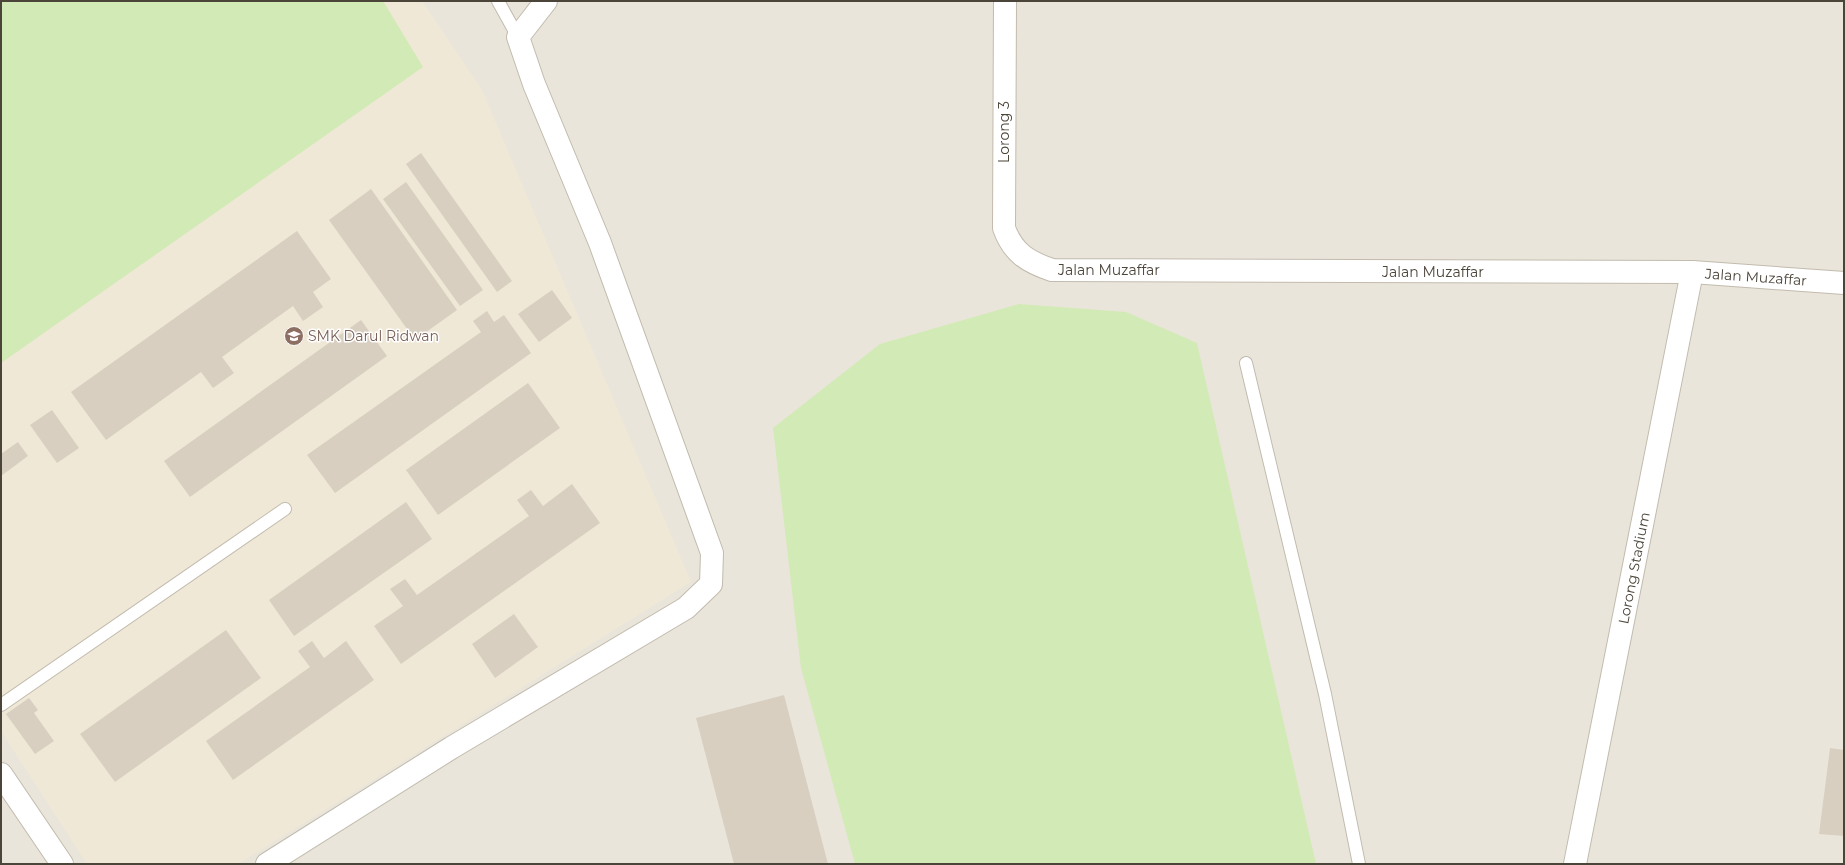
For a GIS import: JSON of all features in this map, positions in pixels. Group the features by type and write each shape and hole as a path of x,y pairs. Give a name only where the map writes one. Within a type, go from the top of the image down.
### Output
{"street":[{"path":"267,864 451,748 686,608 711,584 712,553 600,243 534,84 518,37 546,1"},
{"name":"Lorong 3","path":"1005,1 1004,228 1009,241 1024,257"},
{"name":"Jalan Muzaffar","path":"1024,257 1037,265 1052,270 1692,272 1844,283"},
{"name":"Lorong Stadium","path":"1575,864 1692,272"},
{"path":"1,774 62,864"}],"lane":[{"path":"498,1 518,37"},
{"path":"1246,363 1325,694 1359,864"},
{"path":"1,705 285,509"}],"shaded area":[{"path":"1,1 1844,1 1844,864 1,864"},
{"name":"SMK Darul Ridwan","path":"1,1 422,1 482,90 691,582 238,864 87,864 1,731"}],"green space":[{"path":"1,1 383,1 423,67 1,363"},
{"path":"1019,304 1126,312 1197,343 1316,864 855,864 801,668 773,428 880,344"}],"building":[{"path":"421,153 512,281 497,292 406,164"},
{"path":"406,182 483,290 460,306 383,199"},
{"path":"371,189 457,310 415,340 329,220"},
{"path":"297,231 331,279 313,292 323,307 303,321 293,306 222,357 234,373 213,388 201,372 106,440 71,392"},
{"path":"552,290 572,318 539,342 518,314"},
{"path":"487,311 494,322 504,315 531,353 335,493 307,455 481,332 473,321"},
{"path":"361,320 387,356 190,497 164,461"},
{"path":"528,383 560,428 438,515 406,470"},
{"path":"52,410 79,448 57,463 30,425"},
{"path":"18,442 28,456 1,476 1,454"},
{"path":"572,484 600,523 401,664 374,626 403,606 390,589 405,579 417,595 529,516 517,500 531,490 543,506"},
{"path":"406,502 432,539 294,636 269,600"},
{"path":"514,614 538,647 495,678 472,644"},
{"path":"226,630 261,678 115,782 80,734"},
{"path":"312,641 324,658 346,641 374,680 233,780 206,741 310,667 298,651"},
{"path":"784,695 828,864 734,864 696,718"},
{"path":"29,698 38,710 34,713 54,741 35,754 6,714"},
{"path":"1830,748 1844,750 1844,836 1819,834"}],"place":[{"name":"SMK Darul Ridwan","path":"294,336"}]}
